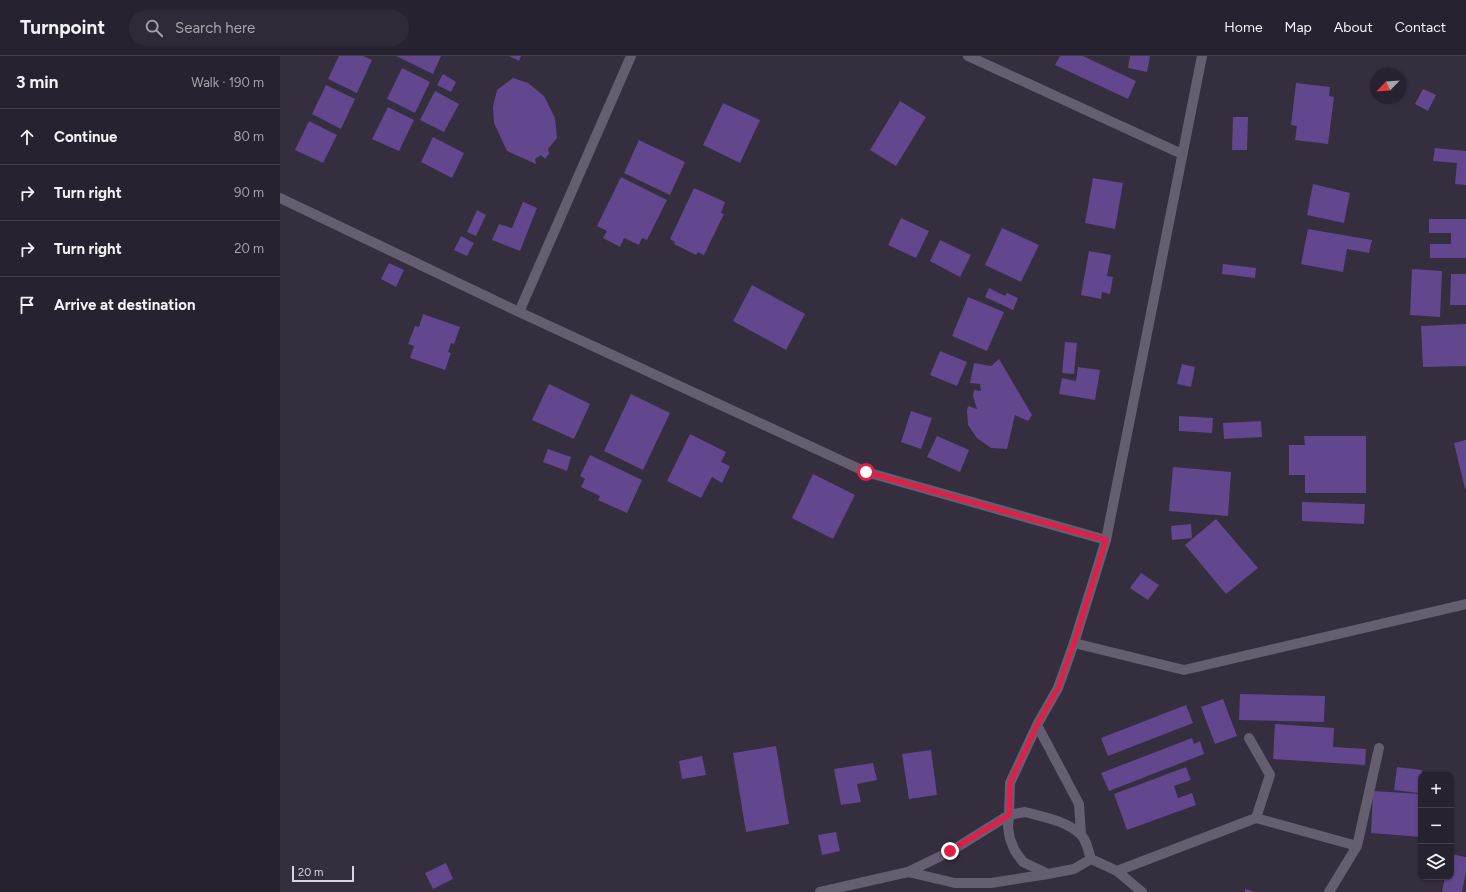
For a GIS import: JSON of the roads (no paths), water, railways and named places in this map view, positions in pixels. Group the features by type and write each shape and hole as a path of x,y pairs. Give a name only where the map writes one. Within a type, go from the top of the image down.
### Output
{"street":[{"path":"519,312 631,56"},
{"path":"968,56 1182,154"},
{"path":"1048,874 1023,862 1015,851 1010,839 1008,827 1010,783 1037,725 1058,688 1074,643 1106,540 1202,56"},
{"path":"280,198 519,312 866,472 1106,540"},
{"path":"1074,643 1184,670 1466,604"},
{"path":"1037,725 1079,804 1081,834 1086,843 1091,859 1117,871 1142,892"},
{"path":"1249,738 1270,775 1256,818"},
{"path":"1330,892 1357,846 1379,748"},
{"path":"820,892 908,872 950,851 1009,815 1026,812 1058,822 1081,834"},
{"path":"1117,871 1256,818 1357,846"},
{"path":"908,872 955,883 991,884 1074,869 1091,859"}]}
